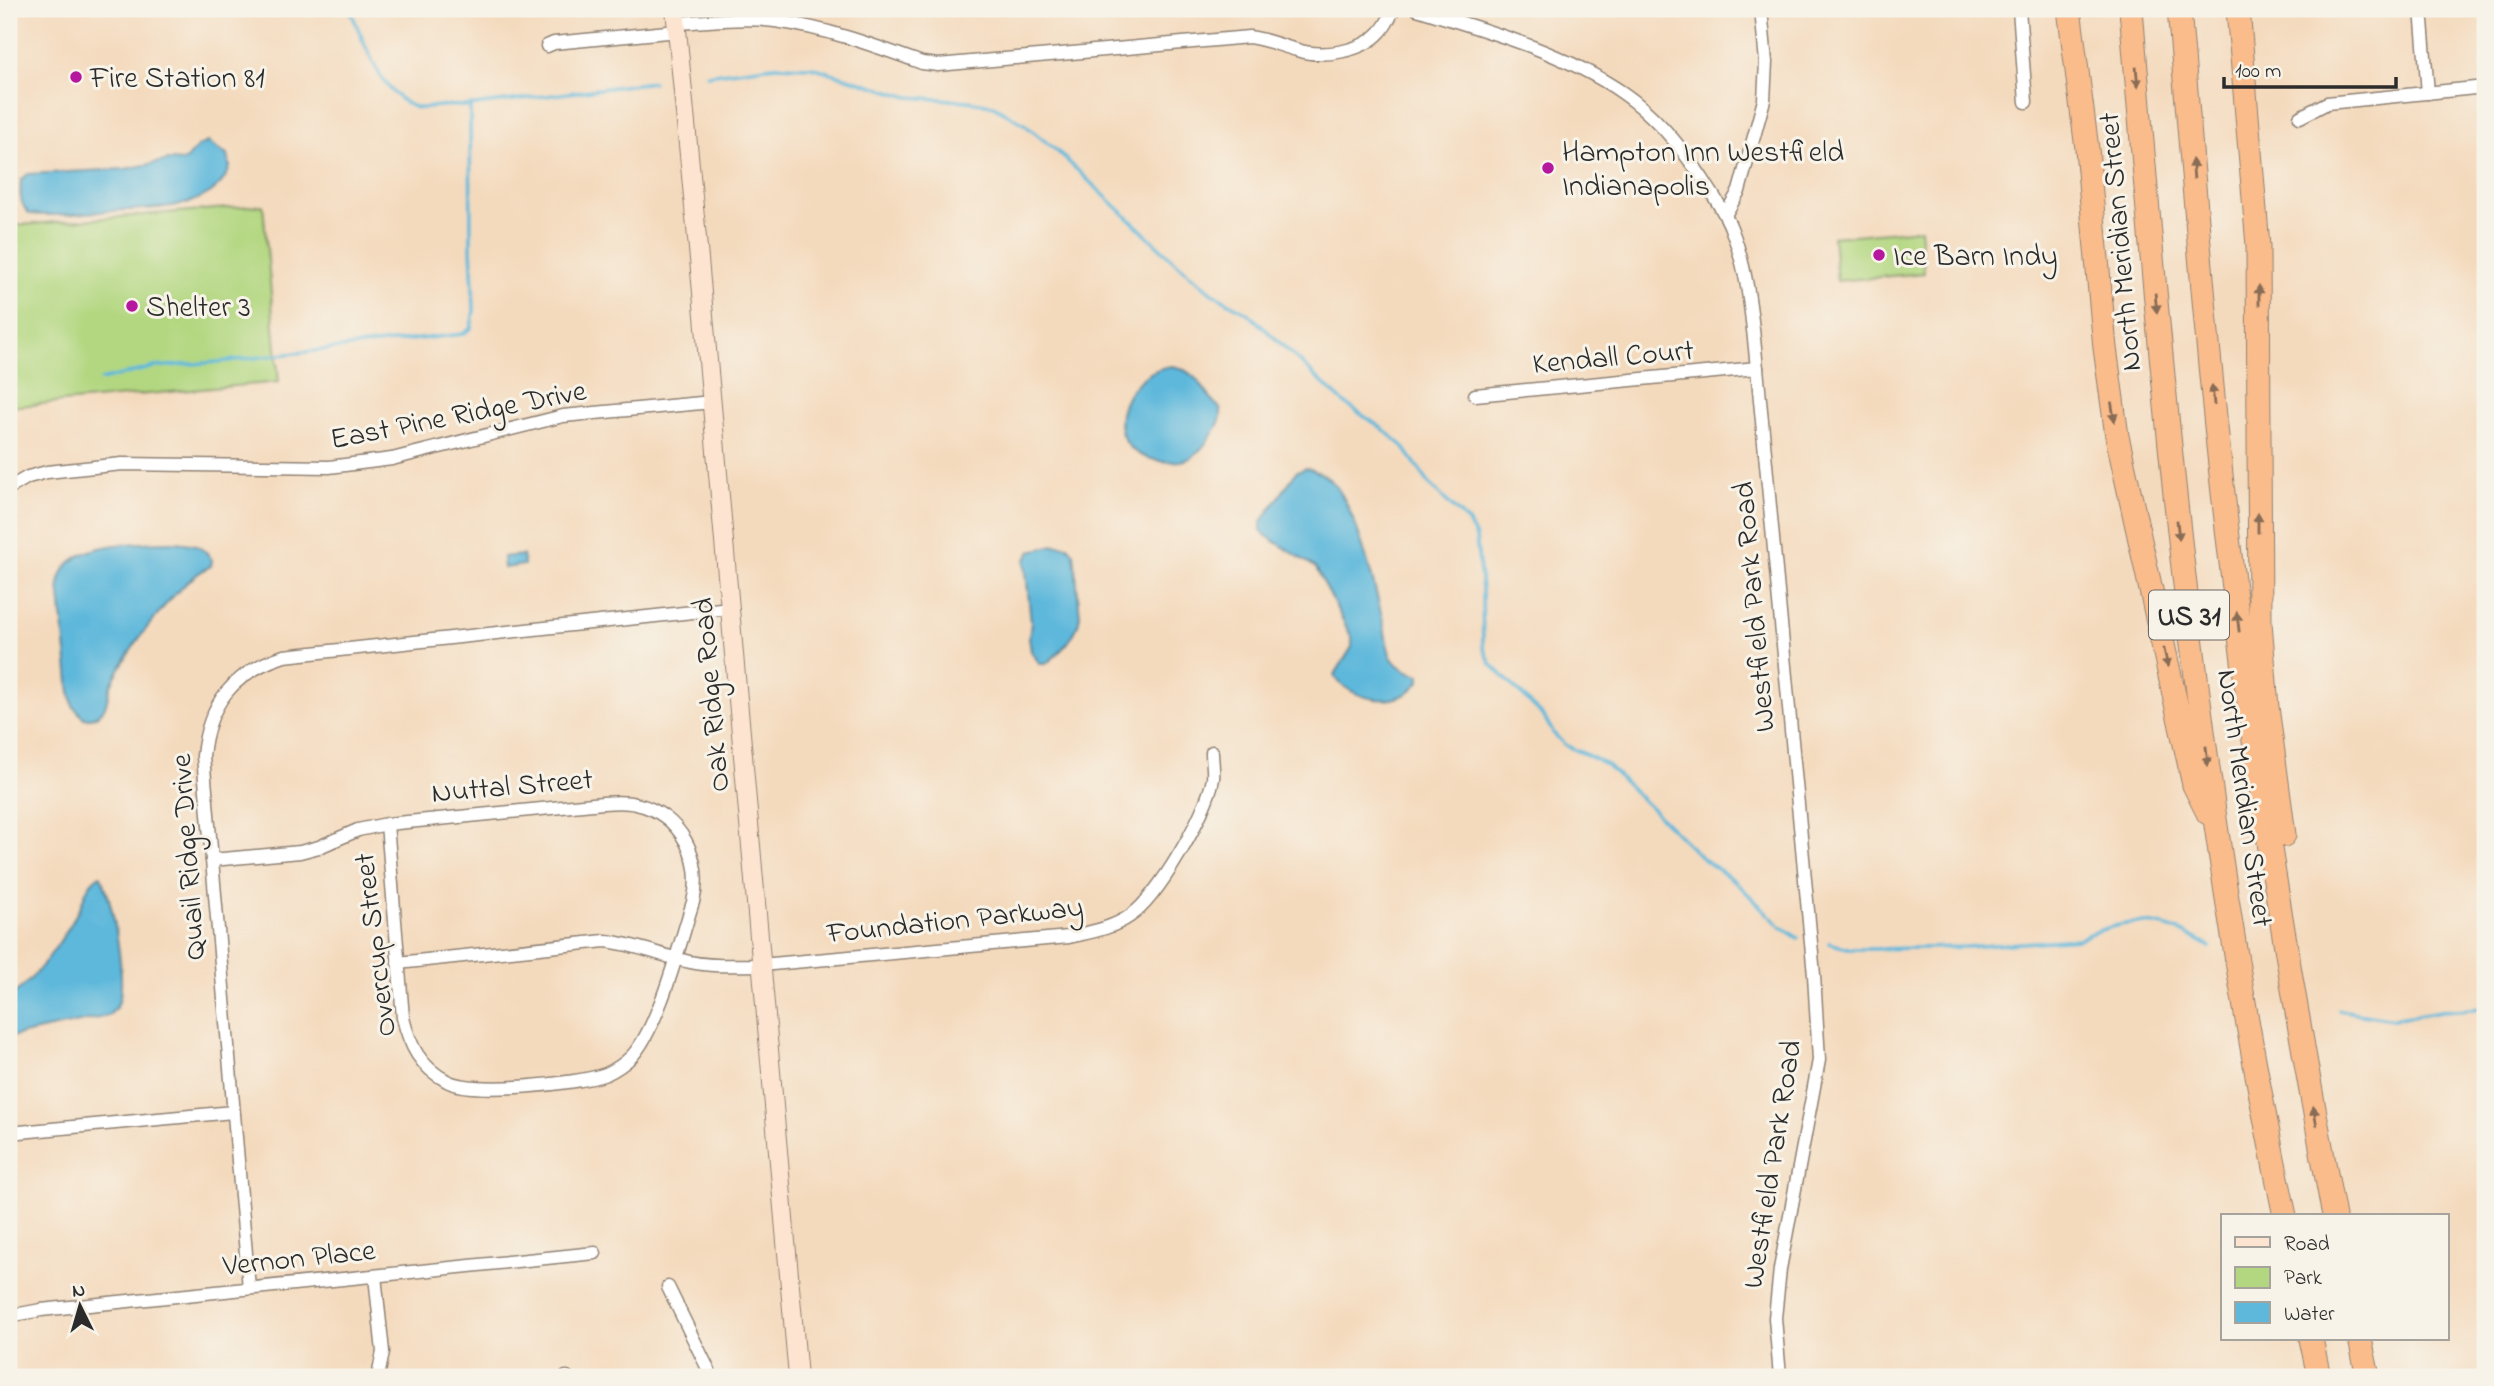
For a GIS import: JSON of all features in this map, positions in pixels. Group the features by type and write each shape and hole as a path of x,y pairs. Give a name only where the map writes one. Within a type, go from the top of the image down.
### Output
{"highway":[{"path":"2069,9 2087,149 2104,335 2117,436 2194,785 2215,829"},
{"name":"North Meridian Street","path":"2131,9 2168,433 2215,829 2285,1214"},
{"name":"North Meridian Street","path":"2179,9 2209,358 2231,562 2276,883 2334,1214"},
{"path":"2238,9 2258,246 2259,603 2263,668 2284,837 2276,883"},
{"path":"2311,1340 2319,1377"},
{"path":"2360,1340 2368,1377"}],"street":[{"path":"547,46 677,21 732,19 773,20 830,31 922,63 938,65 1249,37 1300,51 1336,52 1370,40 1380,32 1394,9"},
{"name":"Westfield Park Road","path":"1417,9 1472,26 1575,65 1623,93 1658,122 1689,159 1725,215 1738,250 1745,278 1757,368 1812,956 1819,1060 1780,1269 1775,1318 1780,1377"},
{"path":"1725,215 1740,191 1764,100 1766,62 1761,9"},
{"path":"2019,9 2026,102"},
{"path":"2421,9 2428,93"},
{"name":"Oak Ridge Road","path":"677,21 798,1377"},
{"path":"2300,117 2327,103 2485,87"},
{"name":"Kendall Court","path":"1475,396 1757,368"},
{"name":"East Pine Ridge Drive","path":"9,488 27,477 47,472 122,464 328,467 392,459 563,416 712,402"},
{"name":"Quail Ridge Drive","path":"249,1288 204,756 208,726 229,689 241,677 284,656 730,608"},
{"name":"Foundation Parkway","path":"398,963 595,941 622,944 705,965 761,965 1069,937 1105,929 1142,907 1163,878 1202,812 1213,778 1212,752"},
{"name":"Nuttal Street","path":"212,860 309,850 358,830 387,824 603,803 633,803 653,810 676,828 694,859 694,897 675,959"},
{"name":"Overcup Street","path":"387,824 403,1018 416,1055 434,1074 448,1082 474,1089 586,1079 604,1074 623,1064 648,1034 675,959"},
{"path":"9,1133 233,1112"},
{"name":"Vernon Place","path":"9,1316 41,1310 595,1253"},
{"path":"375,1276 383,1342 379,1377"},
{"path":"668,1287 712,1377"}],"green space":[{"path":"263,205 279,382 9,407 9,226"},
{"name":"Ice Barn Indy","path":"1920,229 1924,273 1837,281 1833,237"}],"water":[{"path":"208,142 227,155 230,167 222,182 196,200 161,208 50,215 30,214 22,203 21,180 28,174 125,169 170,160 182,161 198,146"},
{"path":"1172,366 1185,370 1195,379 1220,408 1221,417 1209,438 1193,456 1178,461 1161,461 1140,454 1126,443 1121,428 1121,412 1128,396 1139,382 1154,371"},
{"path":"1306,468 1328,478 1342,495 1363,547 1390,654 1402,668 1420,675 1420,681 1402,696 1393,699 1365,697 1348,689 1334,676 1352,647 1352,638 1316,568 1261,531 1261,523 1297,471"},
{"path":"170,542 199,547 212,560 211,566 183,586 154,618 118,671 103,710 94,717 84,718 73,706 70,692 59,585 64,570 74,559 104,547"},
{"path":"1054,545 1068,546 1074,553 1080,616 1076,631 1068,643 1046,664 1040,664 1031,651 1029,638 1031,623 1025,561 1031,551"},
{"path":"523,555 524,565 504,568 503,557"},
{"path":"100,875 110,901 120,959 121,978 117,1006 107,1016 9,1037 9,996 29,981 49,957 74,918 90,885"}],"waterway":[{"path":"350,9 382,78 402,100 418,108 467,106 653,82"},
{"path":"707,75 774,66 812,67 909,97 992,105 1024,124 1057,151 1173,260 1212,293 1249,314 1343,402 1402,445 1431,486 1468,522 1476,537 1482,589 1483,646 1491,664 1544,717 1554,734 1565,745 1606,764 1702,858 1736,882 1780,926 1798,938"},
{"path":"101,380 154,367 463,334 471,328 474,310 470,105"},
{"path":"1829,943 1851,949 1966,947 2079,939 2114,926 2146,923 2177,930 2210,947"},
{"path":"2339,1010 2393,1019 2441,1011 2485,1008"}],"place":[{"name":"Fire Station 81","path":"76,77"},
{"name":"Hampton Inn Westfield Indianapolis","path":"1548,168"},
{"name":"Ice Barn Indy","path":"1879,255"},
{"name":"Shelter 3","path":"132,306"}]}
